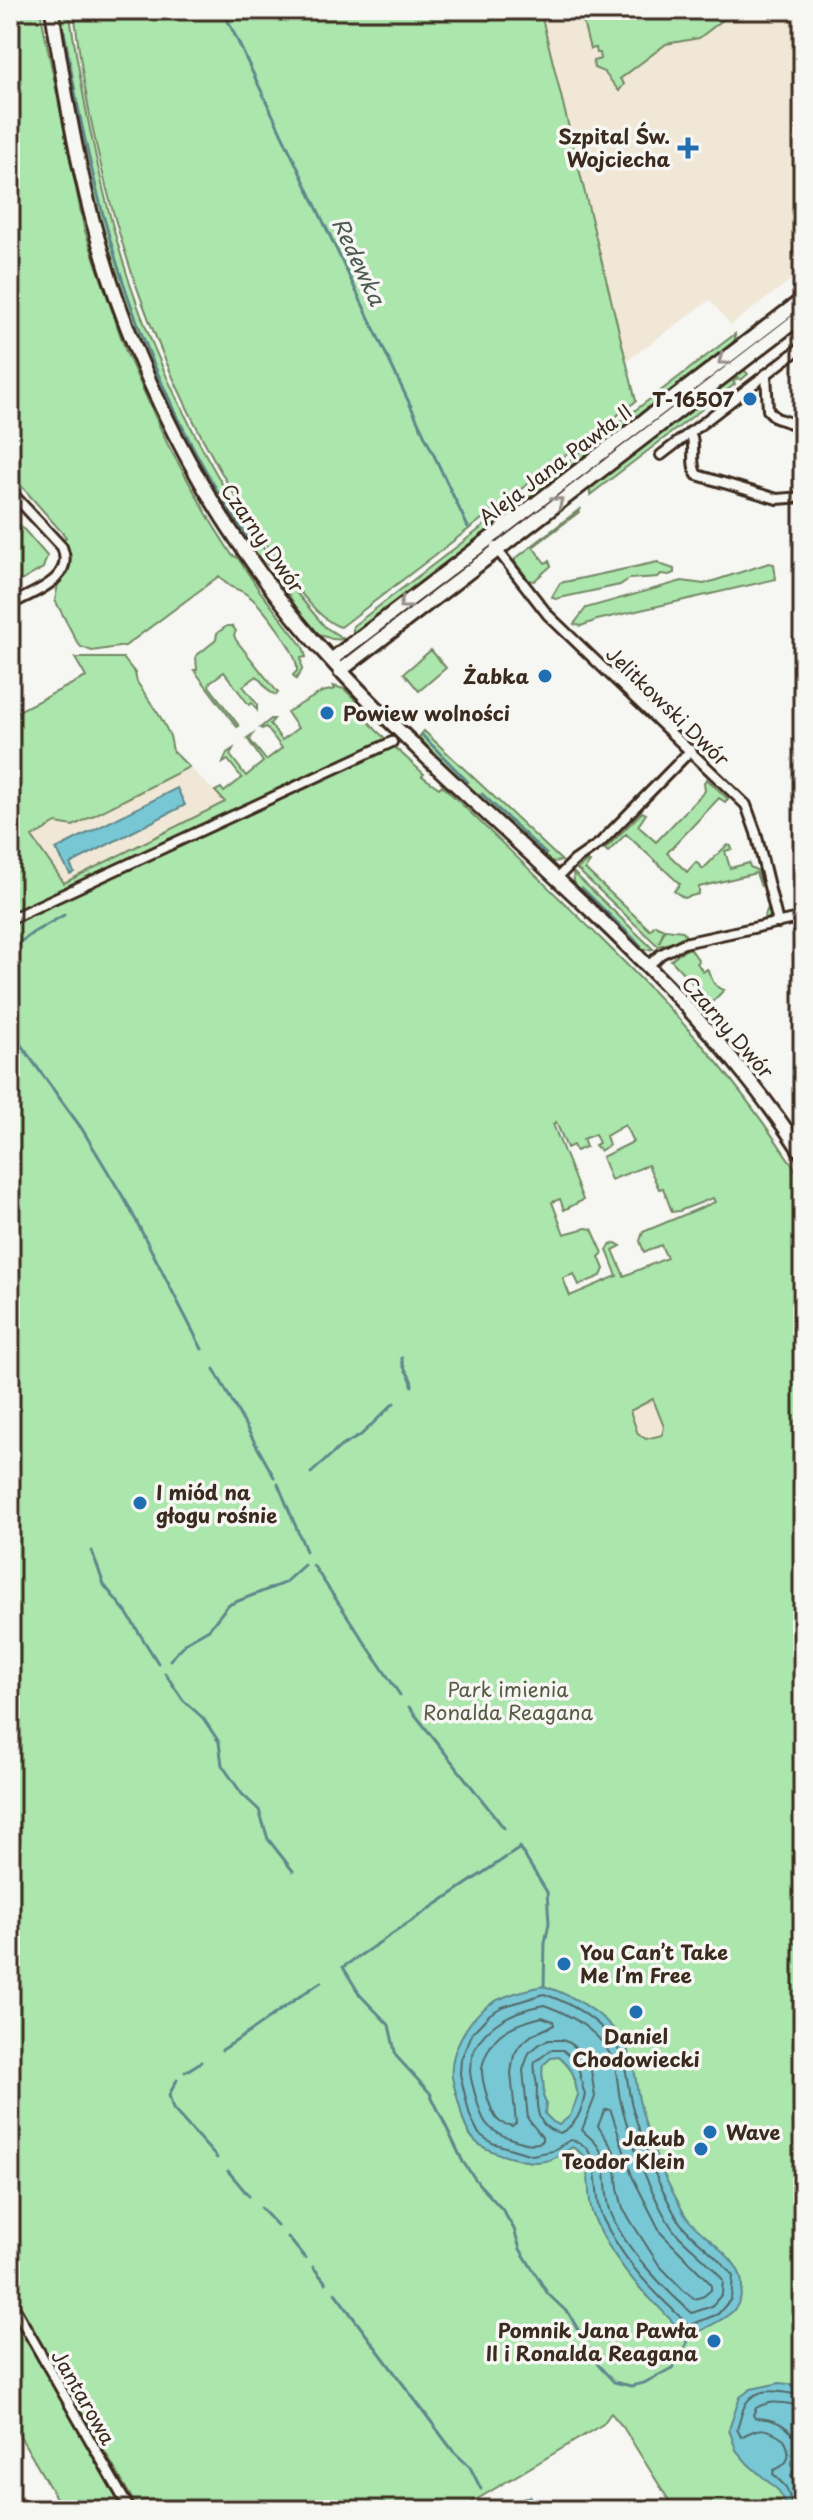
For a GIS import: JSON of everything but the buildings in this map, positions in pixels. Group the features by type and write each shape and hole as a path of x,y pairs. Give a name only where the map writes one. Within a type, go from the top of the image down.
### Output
{"main road":[{"name":"Czarny Dwór","path":"52,10 75,148 111,282 135,348 178,442 212,502 262,576 340,671 647,967 733,1059 803,1155"},
{"name":"Aleja Jana Pawła II","path":"331,660 494,543 750,347 803,299"},
{"name":"Aleja Jana Pawła II","path":"750,347 803,315"},
{"name":"Aleja Jana Pawła II","path":"340,671 494,543"},
{"path":"314,640 328,645 355,642"}],"street":[{"path":"661,455 803,346"},
{"path":"766,374 768,410 776,418 797,425 803,461"},
{"path":"690,432 697,475 777,499 803,497"},
{"path":"10,491 62,547 65,559 59,576 10,605"},
{"name":"Jelitkowski Dwór","path":"494,543 548,615 738,795 751,813 778,923"},
{"path":"10,919 392,742"},
{"path":"557,878 574,861 600,843 691,750"},
{"name":"Czarny Dwór","path":"647,967 661,954 684,943 803,917"},
{"name":"Jantarowa","path":"10,2300 130,2510"}],"shaded area":[{"name":"Szpital Św. Wojciecha","path":"540,10 803,10 803,271 731,325 710,300 625,362"},
{"path":"189,767 226,802 64,883 31,837 56,823 73,826"},
{"path":"653,1399 664,1427 662,1435 646,1439 638,1434 630,1411"}],"green space":[{"path":"10,10 40,10 84,228 126,352 168,445 213,525 232,555 238,558 303,647 306,657 301,658 302,670 296,679 293,675 297,671 296,663 292,653 271,620 249,596 219,576 125,646 92,651 77,642 55,600 58,584 67,575 70,565 69,554 62,542 66,537 10,473"},
{"path":"58,10 69,10 97,164 131,286 166,375 225,489 218,495 203,476 159,388 119,283 89,175"},
{"path":"74,10 540,10 636,401 341,627 331,623 294,584 232,492 166,362 139,294 98,154"},
{"path":"580,10 736,10 699,38 666,44 620,79 624,84 619,91 604,72 594,68 593,61 601,59 600,53 596,48 590,49"},
{"path":"735,334 730,347 353,634 353,626"},
{"path":"739,371 748,374 741,380 738,378 733,382 735,384 590,495 590,485"},
{"path":"228,495 268,555 267,564 250,547 220,502"},
{"path":"581,508 533,547 551,566 534,581 529,580 515,559"},
{"path":"10,521 21,526 47,556 43,568 21,581 10,577"},
{"path":"658,562 674,569 674,573 629,579 620,585 555,599 552,597 560,583"},
{"path":"774,564 776,579 581,626 574,624 586,608 682,581 704,584"},
{"path":"289,584 325,627 344,639 323,636 314,630 300,614 283,585"},
{"path":"232,626 236,631 236,640 278,693 270,692 257,676 243,686 257,704 257,710 252,703 249,705 224,672 210,682 209,686 237,727 194,670 197,670 196,656 216,640 217,633"},
{"path":"431,650 446,668 419,691 404,673"},
{"name":"Park imienia Ronalda Reagana","path":"75,658 123,658 161,718 173,751 189,767 73,826 56,823 32,837 64,883 225,802 215,791 221,788 224,792 242,778 228,760 223,763 227,753 233,749 230,755 246,776 263,762 247,738 253,734 250,740 266,760 282,748 266,727 260,728 274,719 270,724 282,740 298,728 287,712 322,692 335,689 333,686 344,689 359,703 356,707 376,730 424,774 422,776 439,788 442,785 667,1006 739,1090 803,1181 803,2510 675,2510 611,2413 603,2424 459,2510 161,2510 155,2499 134,2502 10,2290 10,715 86,677","holes":["556,1122 567,1148 573,1145 576,1151 586,1147 583,1139 595,1134 599,1143 595,1145 600,1151 609,1145 606,1136 625,1125 633,1142 602,1157 611,1180 648,1165 659,1189 663,1188 672,1212 713,1198 715,1202 643,1232 640,1241 644,1252 661,1245 667,1258 624,1276 613,1250 621,1246 616,1243 610,1245 607,1250 617,1276 570,1296 563,1278 574,1274 579,1285 601,1276 604,1269 599,1257 603,1253 592,1229 564,1234 552,1202 560,1199 564,1210 583,1200 553,1124","653,1399 664,1427 662,1435 646,1439 638,1434 630,1411"]},
{"path":"424,731 562,861 553,862 542,857 438,759 419,737"},
{"path":"707,779 728,799 725,802 719,798 667,853 687,872 696,862 703,869 727,845 731,846 732,849 725,851 730,868 749,863 758,871 761,887 756,873 699,887 699,894 684,898 674,891 680,884 626,834 608,852 605,849 642,812 646,814 638,826 656,842 705,791 704,782"},
{"path":"588,861 585,869 650,930 655,925 664,929 659,943 665,929 683,931 686,937 763,920 767,910 771,916 764,921 658,946 577,869"},
{"path":"573,872 653,949 636,947 582,894 574,882"},
{"path":"690,948 703,972 707,969 715,984 724,990 711,1003 671,960"},
{"path":"10,2309 123,2510 63,2510 10,2419"}],"water":[{"path":"177,788 185,805 70,864 74,872 70,874 56,849"},
{"path":"544,1986 584,2004 617,2032 631,2058 646,2125 670,2187 688,2219 728,2257 740,2275 741,2297 736,2307 687,2343 671,2320 627,2272 604,2238 592,2213 587,2166 581,2153 572,2147 546,2161 522,2160 481,2146 465,2125 452,2077 453,2058 461,2038 472,2020 492,2003","holes":["559,2057 573,2074 578,2095 570,2116 559,2125 545,2114 542,2069 551,2058"]},
{"path":"780,2383 796,2385 803,2390 803,2510 787,2510 779,2491 736,2450 729,2429 740,2397 751,2389"}],"waterway":[{"name":"Redewka","path":"223,10 468,527"},
{"path":"64,31 102,211 138,326 161,382 218,492"},
{"path":"223,501 247,536"},
{"path":"422,735 468,782"},
{"path":"482,794 546,854"},
{"path":"582,888 641,946"},
{"path":"10,950 64,915"},
{"path":"10,1030 82,1129 128,1205 202,1349"},
{"path":"402,1358 412,1386"},
{"path":"214,1369 274,1477"},
{"path":"311,1473 340,1447 361,1435 394,1403"},
{"path":"278,1484 306,1551"},
{"path":"92,1551 104,1585 126,1612 158,1663"},
{"path":"170,1660 188,1641 209,1629 228,1605 284,1583 304,1565"},
{"path":"313,1565 400,1695"},
{"path":"165,1673 183,1700 203,1718 219,1742 222,1765 242,1794 259,1810 268,1839 293,1871"},
{"path":"409,1707 504,1828"},
{"path":"519,1847 547,1892 549,1923 545,1943 544,1986"},
{"path":"520,1848 343,1967 360,1995 389,2025 396,2056 430,2093 463,2162 502,2209 514,2229 520,2249 548,2294 569,2314 599,2366 614,2382 631,2386 644,2383 672,2368 687,2343"},
{"path":"222,2050 321,1982"},
{"path":"185,2072 201,2062"},
{"path":"177,2080 169,2095 173,2109 217,2158"},
{"path":"228,2171 249,2196"},
{"path":"261,2208 277,2225"},
{"path":"288,2237 305,2258"},
{"path":"313,2267 326,2283"},
{"path":"335,2293 453,2451 470,2467 481,2489"},
{"path":"495,2510 530,2497"}],"place":[{"name":"Szpital Św. Wojciecha","path":"688,148"},
{"name":"T-16507","path":"750,399"},
{"name":"Żabka","path":"545,676"},
{"name":"Powiew wolności","path":"327,713"},
{"name":"I miód na głogu rośnie","path":"140,1503"},
{"name":"You Can’t Take Me I’m Free","path":"564,1964"},
{"name":"Daniel Chodowiecki","path":"636,2012"},
{"name":"Wave","path":"710,2132"},
{"name":"Jakub Teodor Klein","path":"701,2149"},
{"name":"Pomnik Jana Pawła II i Ronalda Reagana","path":"714,2341"}]}
